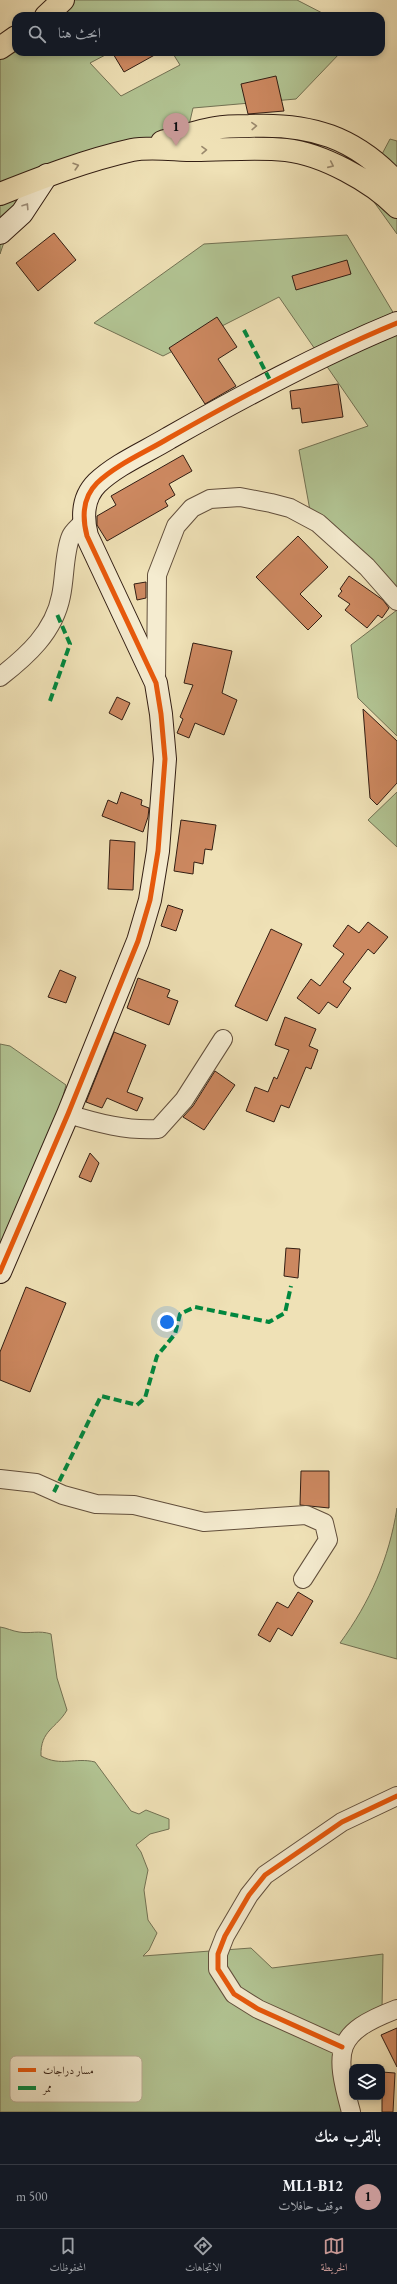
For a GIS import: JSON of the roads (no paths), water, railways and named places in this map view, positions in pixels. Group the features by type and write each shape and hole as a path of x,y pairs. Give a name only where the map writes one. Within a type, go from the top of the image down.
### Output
{"highway":[{"path":"50,12 63,0"},
{"path":"0,48 12,40"},
{"path":"0,194 47,175 133,149 215,128 280,126 322,132 345,141 367,154 383,167 397,183"},
{"path":"133,149 287,150 323,161 366,182 386,195 397,207"}],"street":[{"path":"0,233 22,213 47,175"},
{"path":"156,683 97,560 83,522 86,499 97,483 117,468 271,382 397,322"},
{"path":"0,1272 68,1114 138,941 150,900 160,836 165,759 162,714 156,683 157,575 176,526 192,508 210,499 240,497 290,508 318,523 367,567 397,601"},
{"path":"0,677 21,660 42,639 50,626 61,597 71,535 83,522"},
{"path":"68,1114 114,1126 143,1130 158,1129 184,1100 223,1039"},
{"path":"0,1479 36,1483 63,1495 96,1504 134,1505 204,1522 306,1515 324,1523 328,1540 303,1579"},
{"path":"342,2047 258,2009 234,1994 218,1969 218,1954 224,1936 249,1895 265,1875 342,1822 397,1796"},
{"path":"351,2112 344,2086 341,2064 342,2047 356,2028 376,2017 397,2009"}],"place":[{"name":"ML1-B12","path":"176,146"}]}
